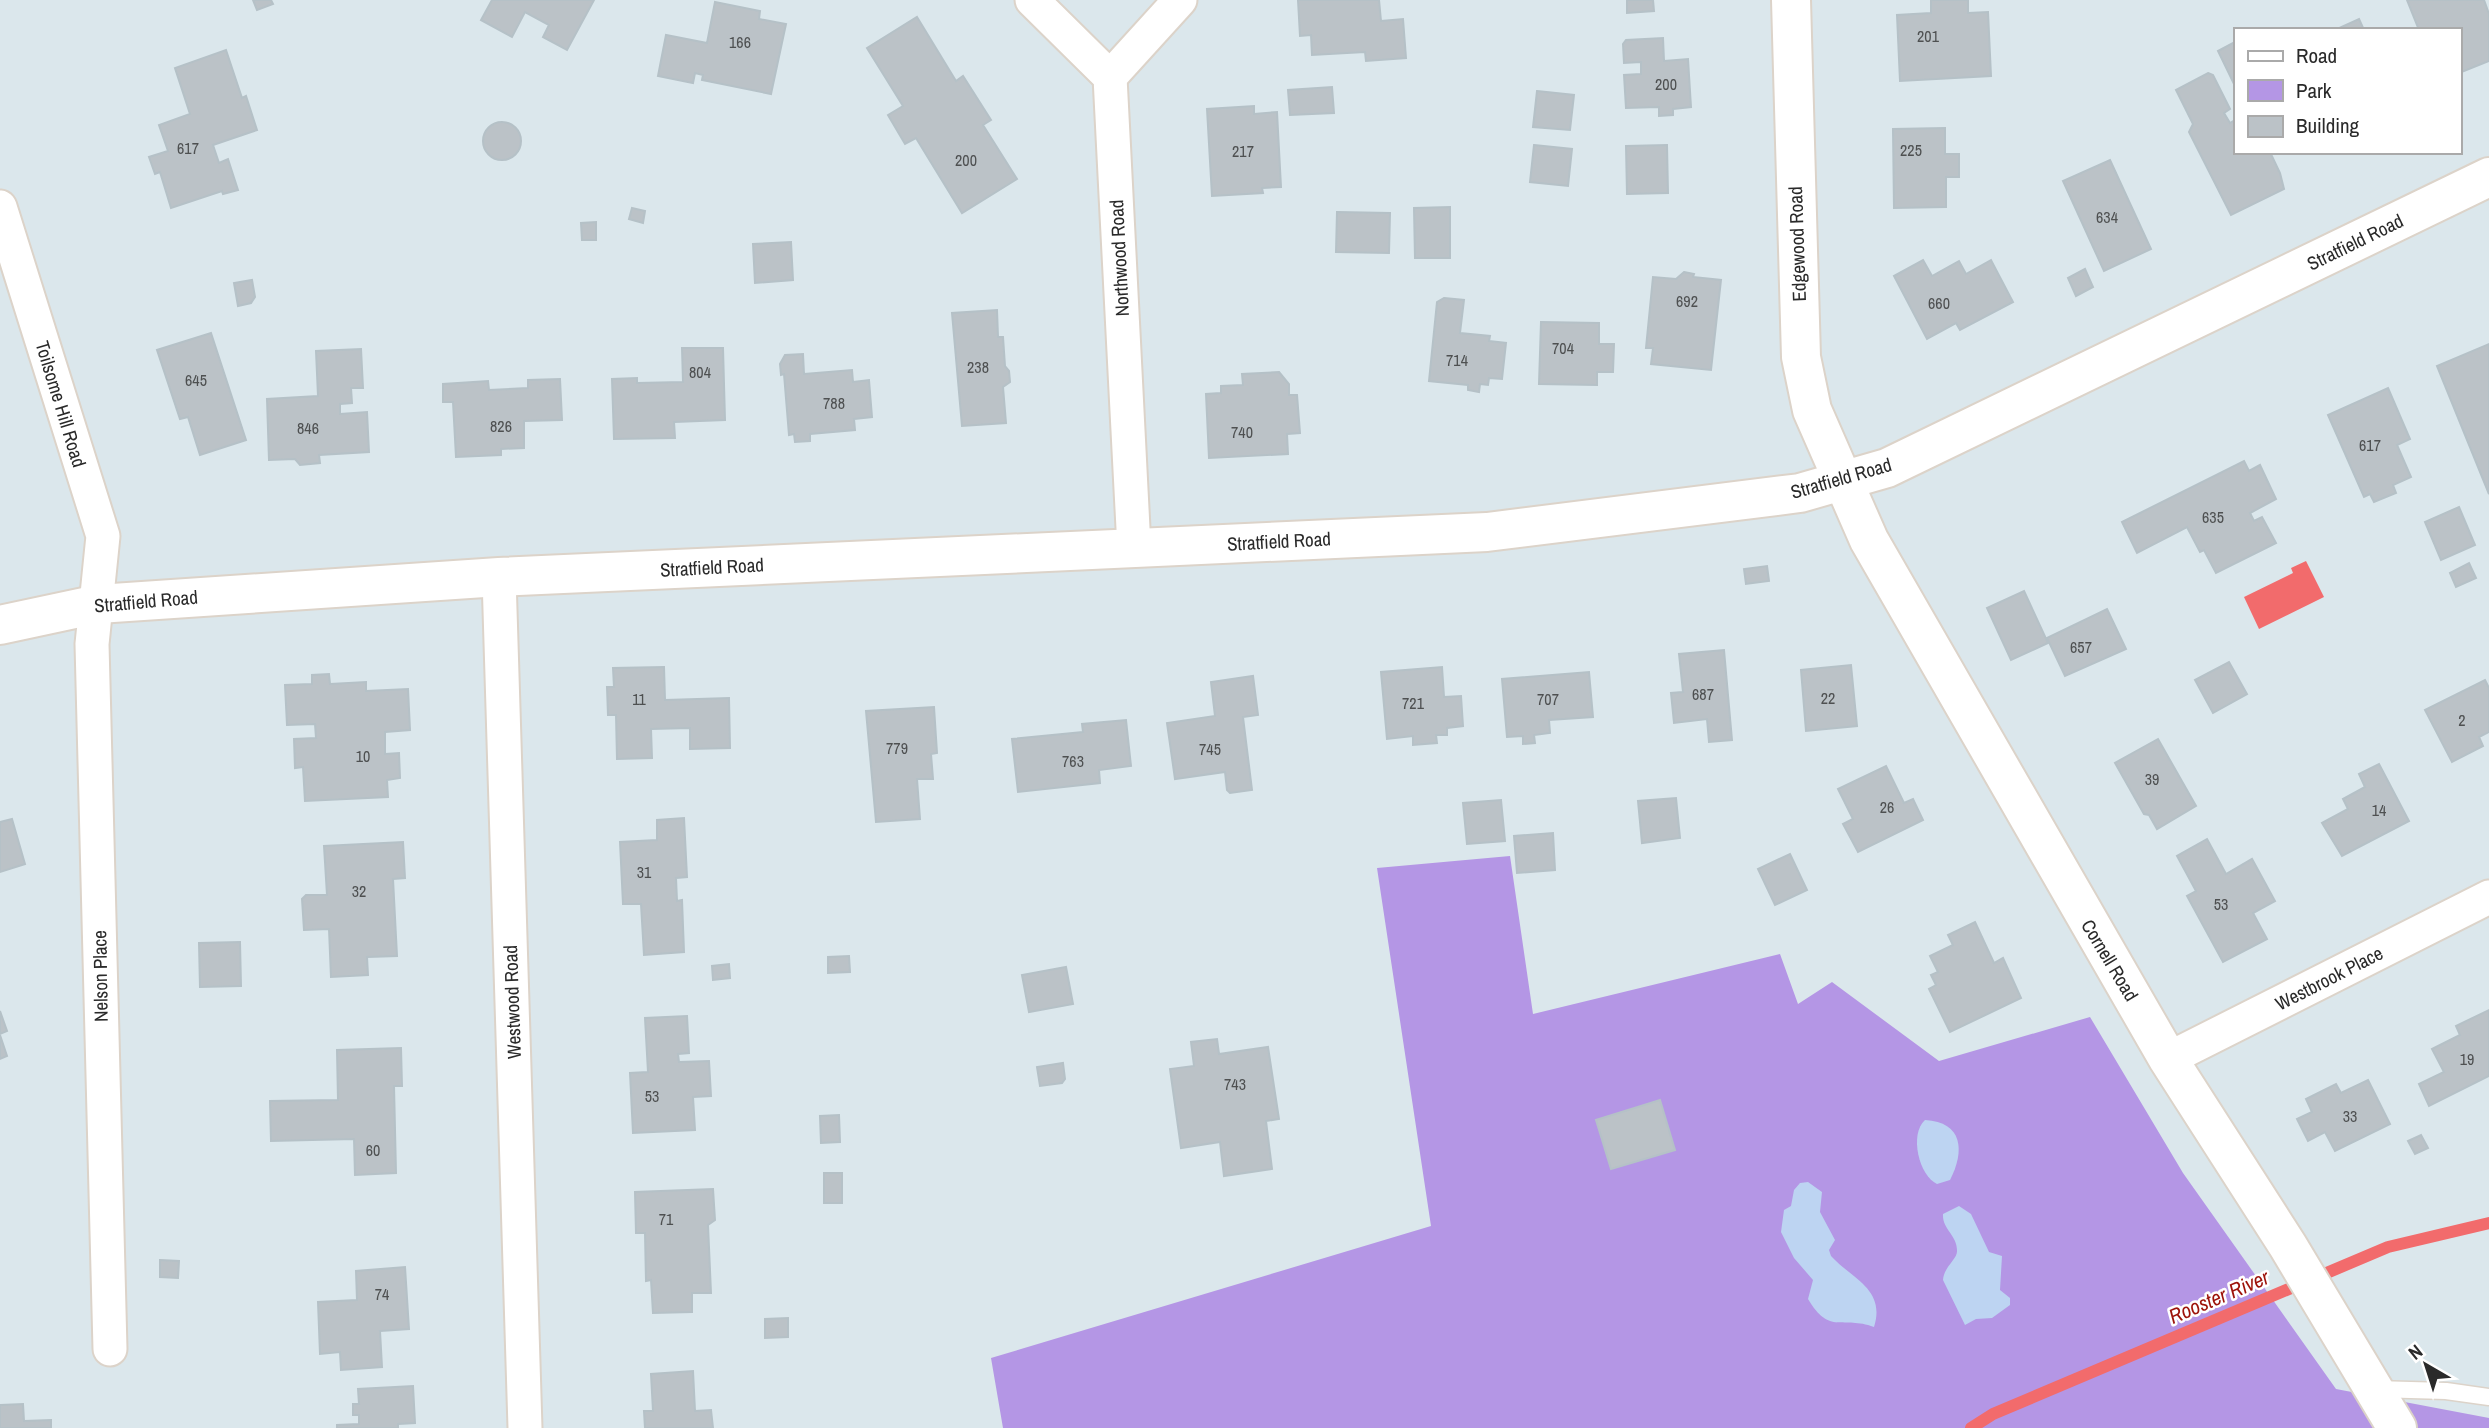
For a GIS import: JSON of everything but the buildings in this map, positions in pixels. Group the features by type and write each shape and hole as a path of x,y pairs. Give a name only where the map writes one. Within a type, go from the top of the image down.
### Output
{"main road":[{"name":"Edgewood Road","path":"1791,0 1801,356 1812,411 1843,480"},
{"name":"Stratfield Road","path":"0,625 98,604 499,577 1487,531 1800,493 1887,468 2489,177"},
{"name":"Cornell Road","path":"1843,480 1870,540 2168,1059 2288,1245 2397,1428"}],"street":[{"path":"1032,0 1110,77 1180,0"},
{"name":"Northwood Road","path":"1110,77 1133,548"},
{"name":"Toilsome Hill Road","path":"0,207 103,536 98,604"},
{"name":"Westwood Road","path":"499,577 525,1428"},
{"name":"Nelson Place","path":"98,604 92,644 110,1349"},
{"name":"Westbrook Place","path":"2168,1059 2489,897"}],"lane":[{"path":"2373,1388 2446,1391 2489,1397"}],"green space":[{"path":"1510,856 1533,1014 1780,954 1798,1004 1832,982 1939,1061 2090,1017 2183,1173 2336,1389 2489,1418 2489,1428 1003,1428 991,1358 1431,1226 1377,868"}],"sand":[{"path":"1925,1120 1947,1126 1954,1132 1959,1149 1950,1180 1937,1184 1925,1173 1918,1154 1918,1135"},
{"path":"1808,1182 1822,1192 1820,1212 1835,1240 1829,1250 1831,1256 1871,1294 1876,1314 1874,1327 1830,1321 1816,1310 1808,1299 1813,1280 1794,1258 1781,1232 1784,1210 1791,1206 1794,1190 1800,1183"},
{"path":"1959,1206 1971,1214 1989,1252 2002,1256 2000,1290 2010,1298 2010,1305 1992,1318 1976,1319 1965,1325 1943,1280 1957,1250 1943,1214"}],"shaded area":[{"path":"2306,561 2324,597 2259,629 2244,597 2293,573 2291,568"}],"waterway":[{"name":"Rooster River","path":"1971,1428 1993,1414 2388,1247 2489,1223"}]}
